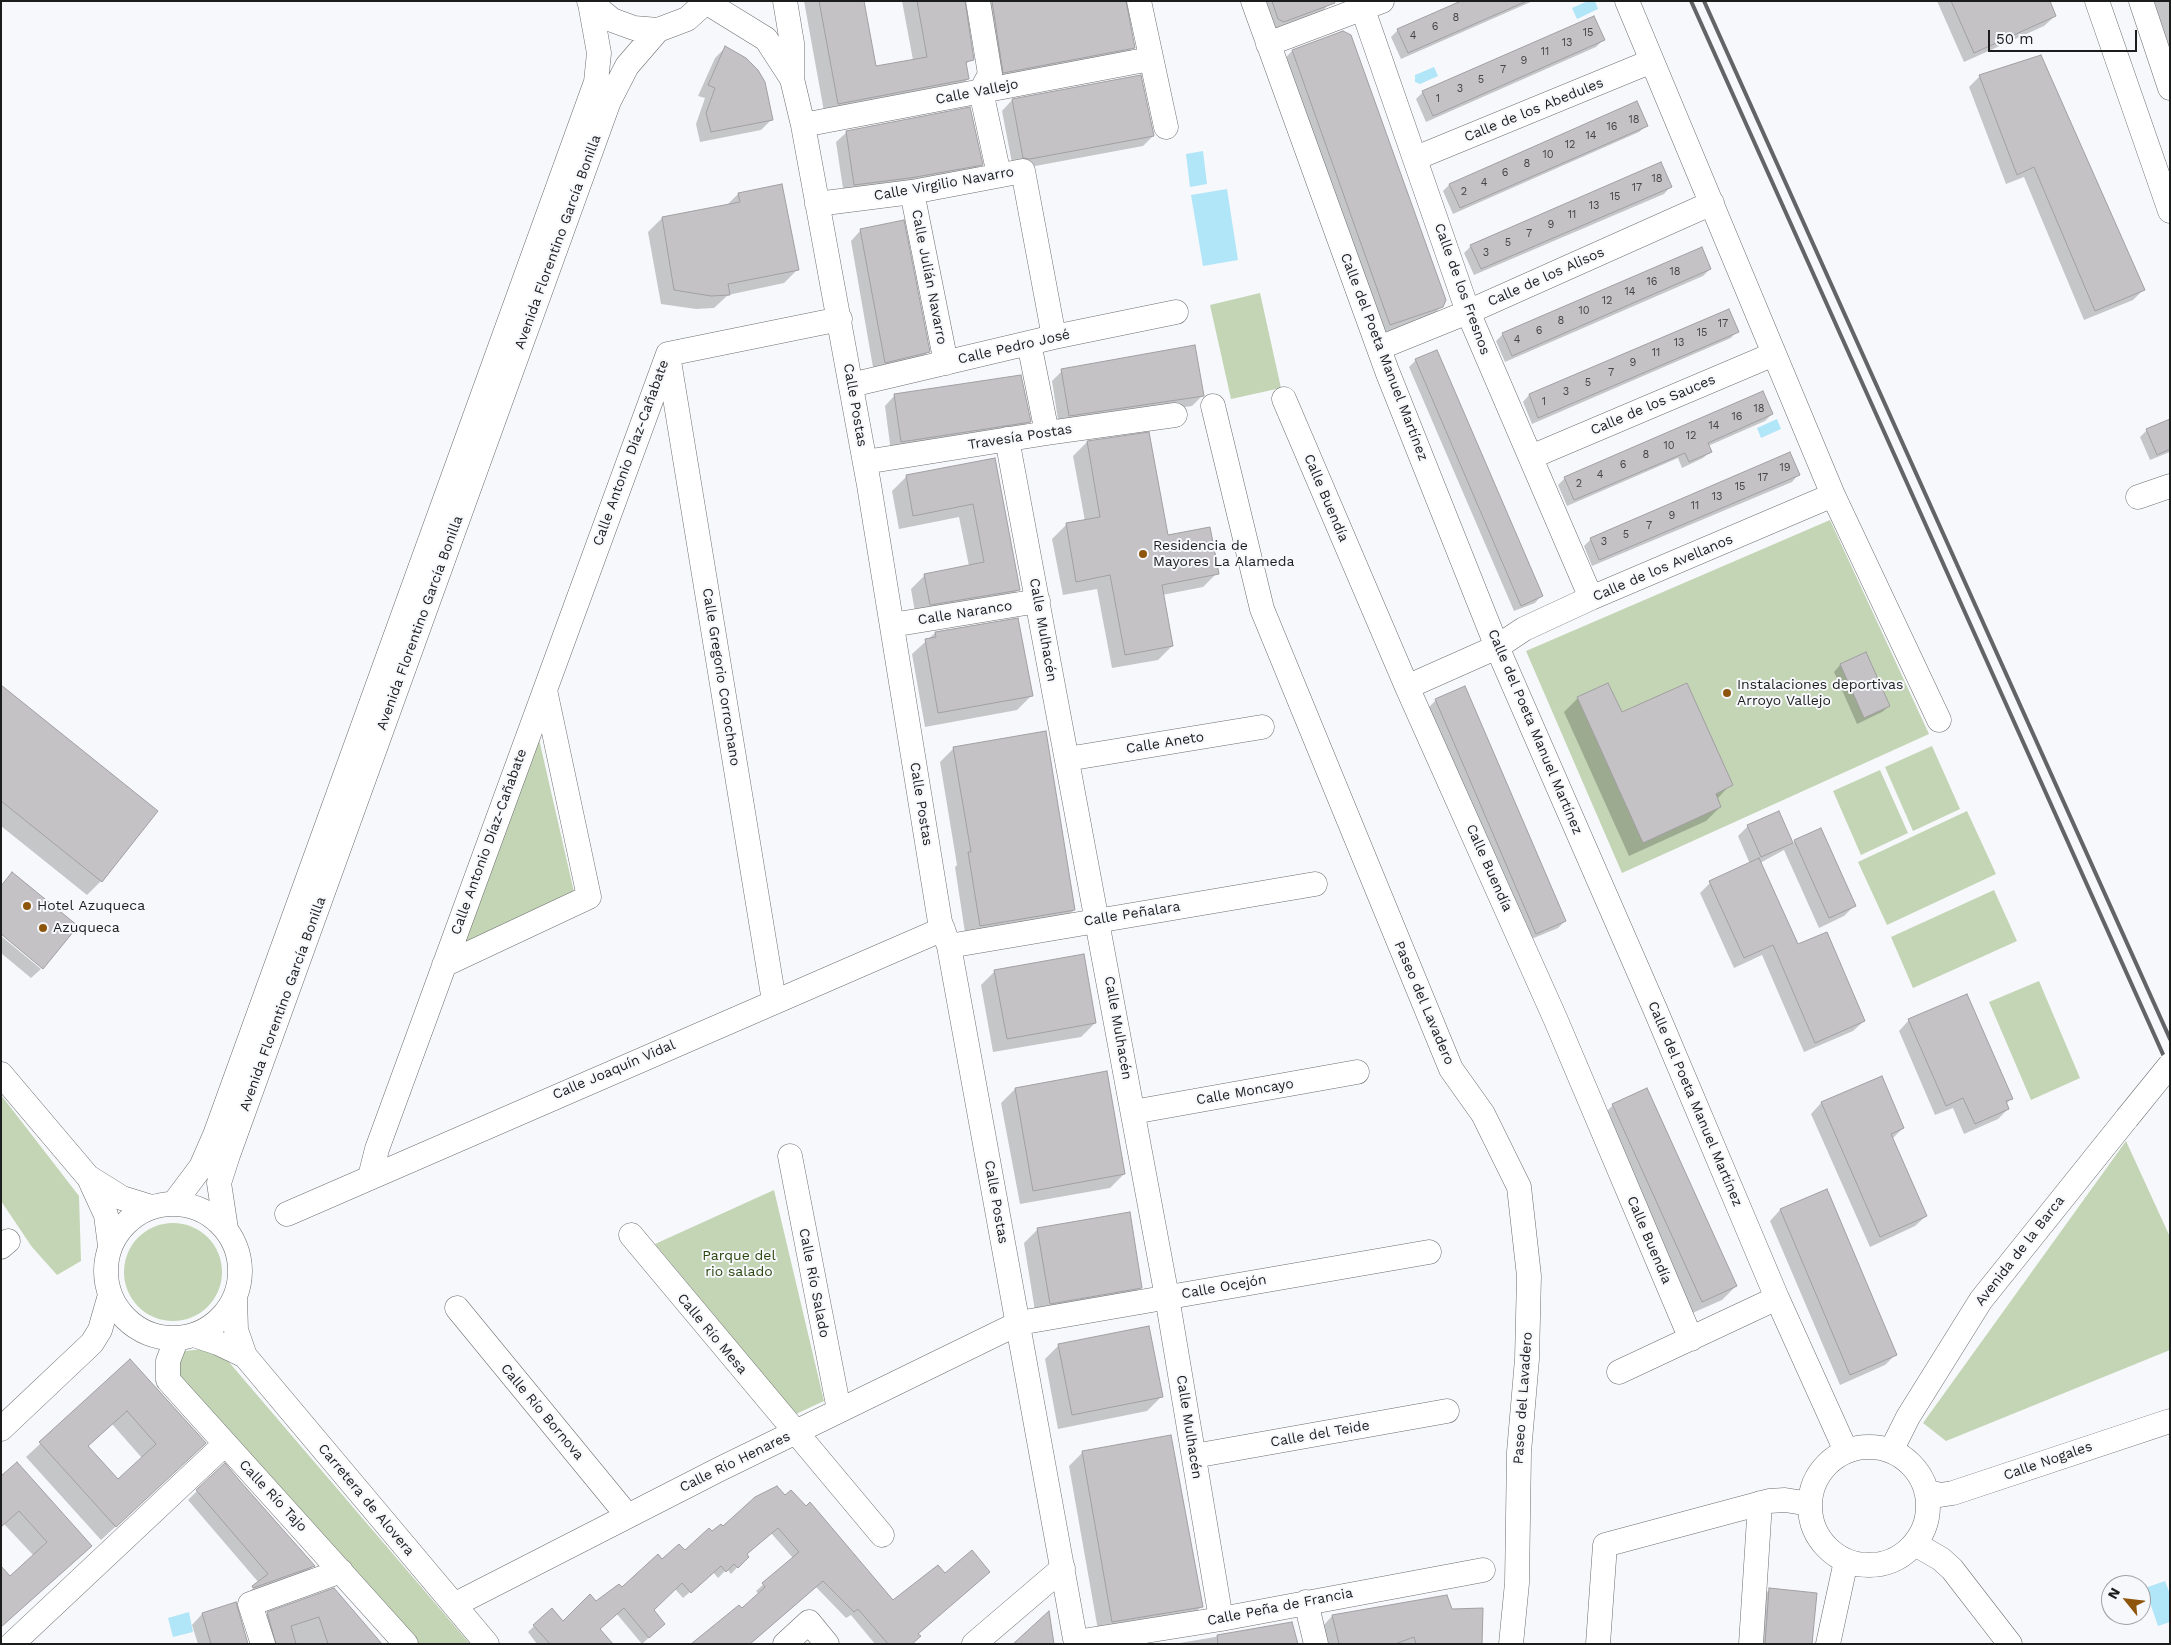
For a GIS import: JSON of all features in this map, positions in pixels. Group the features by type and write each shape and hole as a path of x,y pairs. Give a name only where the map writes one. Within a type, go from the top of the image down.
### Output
{"street":[{"path":"785,1 792,43 792,79"},
{"path":"978,1 990,74 981,90 999,175"},
{"path":"1139,1 1166,127"},
{"name":"Calle del Poeta Manuel Martínez","path":"1253,1 1379,348 1497,647 1655,1009 1777,1298 1846,1451"},
{"path":"1627,1 1833,495 1939,720"},
{"path":"2097,1 2170,211"},
{"path":"2141,1 2170,88"},
{"path":"589,2 612,20 634,28 658,30 687,19 707,2"},
{"name":"Avenida Florentino García Bonilla","path":"163,1205 201,1167 215,1135 596,82 599,54 589,2"},
{"name":"Calle Postas","path":"707,2 766,39 792,79 803,125 852,385 946,937 1019,1323 1076,1643"},
{"path":"1268,44 1368,4"},
{"name":"Calle de los Fresnos","path":"1368,4 1416,158 1468,312 1590,598"},
{"name":"Avenida Florentino García Bonilla","path":"226,1229 219,1183 224,1167 609,101 626,66 658,30"},
{"name":"Calle Vallejo","path":"803,125 1150,59"},
{"name":"Calle de los Abedules","path":"1416,158 1652,61"},
{"name":"Calle Virgilio Navarro","path":"817,204 912,192 1023,171 1054,337"},
{"name":"Calle Julián Navarro","path":"912,192 946,363"},
{"name":"Calle de los Alisos","path":"1379,348 1468,312 1712,203"},
{"name":"Calle Pedro José","path":"852,385 1054,337 1176,312"},
{"name":"Calle Antonio Díaz-Cañabate","path":"370,1177 377,1149 668,354 840,319"},
{"path":"1029,344 1048,432"},
{"name":"Calle Gregorio Corrochano","path":"668,354 774,1001"},
{"name":"Calle de los Sauces","path":"1531,456 1774,354"},
{"name":"Calle Buendía","path":"1284,399 1407,687 1555,1018 1691,1339"},
{"name":"Paseo del Lavadero","path":"1212,406 1262,609 1451,1070 1483,1114 1519,1187 1530,1276 1527,1359 1519,1452 1517,1583 1511,1644"},
{"name":"Travesía Postas","path":"865,462 1048,432 1175,415"},
{"name":"Calle Mulhacén","path":"1007,439 1168,1297 1221,1619"},
{"path":"2138,497 2170,486"},
{"name":"Calle de los Avellanos","path":"1407,687 1497,647 1524,629 1590,598 1833,495"},
{"name":"Calle Naranco","path":"892,625 1038,601"},
{"name":"Calle Antonio Díaz-Cañabate","path":"444,965 588,897 545,690"},
{"name":"Calle Aneto","path":"1067,759 1262,727"},
{"name":"Calle Peñalara","path":"946,937 1097,919 1315,884"},
{"name":"Calle Joaquín Vidal","path":"287,1214 774,1001 946,937"},
{"name":"Avenida de la Barca","path":"1891,1451 1908,1417 1981,1300 2170,1065"},
{"name":"Calle Moncayo","path":"1133,1112 1357,1072"},
{"path":"1,1074 89,1178 104,1208 110,1246"},
{"name":"Calle Río Salado","path":"790,1156 839,1410"},
{"path":"89,1178 122,1198 163,1205 194,1206 212,1216 226,1229 235,1245 240,1263 240,1281 234,1298 224,1314 211,1326 176,1336 124,1335 92,1343"},
{"path":"163,1205 134,1216 120,1230 110,1246 106,1262 106,1279 110,1295 121,1314 138,1328 176,1336"},
{"name":"Calle Río Mesa","path":"631,1235 882,1535"},
{"name":"Calle Ocejón","path":"1019,1323 1429,1252"},
{"path":"1,1429 92,1343 100,1330 110,1295"},
{"name":"Carretera de Alovera","path":"234,1298 236,1330 245,1356 487,1644"},
{"path":"1619,1372 1777,1298"},
{"name":"Calle Río Bornova","path":"457,1308 627,1515"},
{"name":"Calle Río Henares","path":"454,1605 627,1515 1019,1323"},
{"name":"Carretera de Alovera","path":"176,1336 218,1343 245,1356"},
{"name":"Calle Río Tajo","path":"176,1336 168,1361 168,1380 406,1644"},
{"name":"Calle del Teide","path":"1194,1456 1447,1411"},
{"name":"Calle Nogales","path":"1926,1491 1940,1495 1953,1493 2170,1421"},
{"path":"12,1644 226,1444"},
{"path":"1861,1447 1876,1447 1891,1451 1914,1467 1926,1491 1928,1510 1924,1528 1914,1544 1900,1556 1883,1564 1864,1565 1846,1561 1831,1552 1819,1538 1812,1522 1810,1504 1812,1488 1820,1472 1832,1460 1846,1451 1861,1447"},
{"path":"1598,1644 1605,1545 1760,1503 1785,1500 1810,1504"},
{"path":"1751,1644 1760,1503"},
{"path":"1914,1544 1941,1559 1952,1569 2010,1644"},
{"path":"1828,1644 1846,1561"},
{"path":"974,1644 1063,1568"},
{"path":"262,1644 250,1604 341,1570"},
{"name":"Calle Peña de Francia","path":"1076,1643 1221,1619 1483,1570"},
{"path":"1306,1602 1316,1644"},
{"path":"784,1644 809,1622 827,1644"}],"green space":[{"path":"1260,293 1281,388 1231,399 1210,305"},
{"name":"Instalaciones deportivas Arroyo Vallejo","path":"1830,520 1929,734 1622,873 1526,651"},
{"path":"539,739 574,892 461,947"},
{"path":"1932,746 1960,809 1913,831 1885,767"},
{"path":"1880,770 1908,833 1861,855 1833,791"},
{"path":"1967,811 1996,874 1887,925 1858,862"},
{"path":"1994,890 2017,941 1913,988 1891,937"},
{"path":"2039,981 2080,1078 2031,1100 1989,1002"},
{"path":"1,1095 79,1196 81,1261 57,1275 32,1247 1,1201"},
{"path":"2126,1141 2170,1237 2170,1350 1946,1441 1923,1423"},
{"name":"Parque del rio salado","path":"774,1190 824,1401 796,1414 655,1244"},
{"path":"173,1223 192,1227 207,1238 218,1253 222,1272 218,1291 207,1306 192,1317 173,1321 154,1317 139,1306 128,1291 124,1272 128,1253 139,1238 154,1227"},
{"path":"202,1349 222,1354 470,1644 411,1644 168,1370 170,1353"}],"water":[{"path":"1588,1 1595,1 1598,9 1577,19 1572,8"},
{"path":"1434,67 1438,76 1420,84 1415,82 1415,75"},
{"path":"1203,151 1207,184 1190,187 1186,154"},
{"path":"1227,189 1238,260 1203,266 1191,195"},
{"path":"1777,419 1781,429 1761,438 1757,428"},
{"path":"2165,1581 2170,1594 2170,1622 2158,1626 2151,1606 2151,1586"},
{"path":"189,1612 193,1632 173,1637 168,1618"}],"building":[{"path":"819,1 864,1 876,66 927,57 917,1 965,1 974,60 966,62 969,79 838,104"},
{"path":"992,1 1126,1 1135,48 1003,73"},
{"path":"1272,1 1334,1 1335,3 1284,22 1278,19"},
{"path":"1461,1 1527,1 1408,53 1397,29"},
{"path":"1951,1 2050,1 2056,16 1974,53"},
{"path":"1594,16 1605,40 1433,116 1422,91"},
{"path":"1343,31 1351,35 1446,300 1443,307 1390,325 1292,50"},
{"path":"725,46 746,58 758,70 765,82 773,120 711,132 706,113 715,88 708,85"},
{"path":"2041,55 2145,290 2095,311 2034,167 2017,175 1979,75"},
{"path":"1141,75 1154,136 1030,159 1023,158 1012,99"},
{"path":"1637,101 1648,126 1460,208 1449,184"},
{"path":"970,107 983,165 910,178 854,185 846,131"},
{"path":"1661,162 1672,187 1481,269 1470,245"},
{"path":"782,184 799,270 728,284 730,295 711,296 674,290 662,217 740,202 738,193"},
{"path":"904,220 930,352 885,363 860,229"},
{"path":"1702,247 1711,269 1512,356 1502,333"},
{"path":"1729,309 1739,332 1538,418 1529,394"},
{"path":"1195,345 1204,396 1069,416 1061,369"},
{"path":"1437,350 1543,596 1521,606 1415,359"},
{"path":"1021,375 1031,422 901,442 894,394"},
{"path":"1763,391 1773,414 1708,443 1712,452 1689,462 1685,453 1574,500 1564,477"},
{"path":"2170,419 2170,449 2157,455 2146,429"},
{"name":"Residencia de Mayores La Alameda","path":"1149,432 1168,535 1210,527 1219,574 1162,585 1173,646 1125,655 1110,575 1076,582 1066,523 1100,517 1087,441"},
{"path":"1790,452 1800,475 1599,560 1590,538"},
{"path":"995,458 1020,590 930,605 924,574 984,562 973,504 913,516 906,475"},
{"path":"1018,618 1033,696 938,713 925,639 936,637 935,632"},
{"path":"1866,652 1890,706 1864,718 1840,664"},
{"path":"1608,683 1622,712 1687,683 1733,785 1716,794 1721,807 1643,843 1577,697"},
{"path":"1,685 158,811 102,882 1,801"},
{"path":"1465,686 1566,921 1536,934 1435,699"},
{"path":"1046,731 1075,910 980,926 968,852 971,852 953,747"},
{"path":"1779,811 1793,843 1761,857 1747,825"},
{"path":"1821,828 1856,906 1829,918 1794,840"},
{"path":"1759,858 1798,944 1827,932 1865,1021 1815,1043 1773,945 1744,958 1709,881"},
{"name":"Hotel Azuqueca","path":"12,872 78,926 43,969 1,934 1,886"},
{"path":"1084,954 1096,1023 1007,1039 994,970"},
{"path":"1967,994 2013,1099 2006,1101 2009,1109 1975,1124 1963,1098 1946,1106 1908,1019"},
{"path":"1107,1071 1125,1174 1033,1191 1015,1088"},
{"path":"1882,1076 1904,1128 1891,1134 1927,1216 1880,1237 1821,1102"},
{"path":"1647,1088 1737,1286 1702,1302 1612,1104"},
{"path":"1827,1189 1897,1355 1850,1375 1780,1209"},
{"path":"1130,1212 1142,1288 1050,1304 1037,1228"},
{"path":"1149,1326 1163,1397 1072,1415 1058,1344"},
{"path":"130,1359 206,1443 116,1527 39,1442","holes":["127,1411 156,1444 118,1479 88,1446"]},
{"path":"1171,1435 1203,1607 1112,1622 1082,1451"},
{"path":"17,1462 92,1546 1,1627 1,1566 10,1576 47,1542 19,1511 1,1527 1,1476"},
{"path":"225,1463 315,1566 253,1588 252,1586 268,1574 196,1490"},
{"path":"777,1486 785,1495 791,1490 806,1506 810,1502 893,1600 938,1565 945,1573 972,1550 990,1572 918,1634 921,1636 912,1644 888,1644 858,1609 854,1612 823,1581 750,1644 691,1644 739,1605 742,1608 765,1587 762,1583 799,1552 778,1528 747,1554 749,1557 738,1568 734,1564 726,1572 721,1566 691,1593 682,1583 654,1610 665,1624 649,1638 624,1608 600,1629 613,1644 550,1644 533,1625 552,1608 563,1621 590,1594 596,1601 619,1584 622,1587 658,1554 662,1559 679,1544 685,1550 709,1528 712,1531 721,1524 723,1526 755,1497"},
{"path":"334,1588 382,1644 328,1644 319,1617 291,1626 296,1644 276,1644 267,1612"},
{"path":"1769,1588 1817,1593 1812,1644 1765,1644"},
{"path":"1447,1595 1452,1609 1483,1608 1482,1644 1416,1644 1414,1637 1395,1644 1339,1644 1332,1615"},
{"path":"236,1602 248,1644 211,1644 202,1613"},
{"path":"1049,1611 1054,1644 1013,1644"},
{"path":"1292,1622 1298,1644 1218,1644 1217,1635"}],"railway":[{"path":"1691,1 2170,1070"},
{"path":"1704,1 2170,1039"}],"place":[{"name":"Residencia de Mayores La Alameda","path":"1143,554"},
{"name":"Instalaciones deportivas Arroyo Vallejo","path":"1727,693"},
{"name":"Hotel Azuqueca","path":"27,906"},
{"name":"Azuqueca","path":"43,928"}]}
